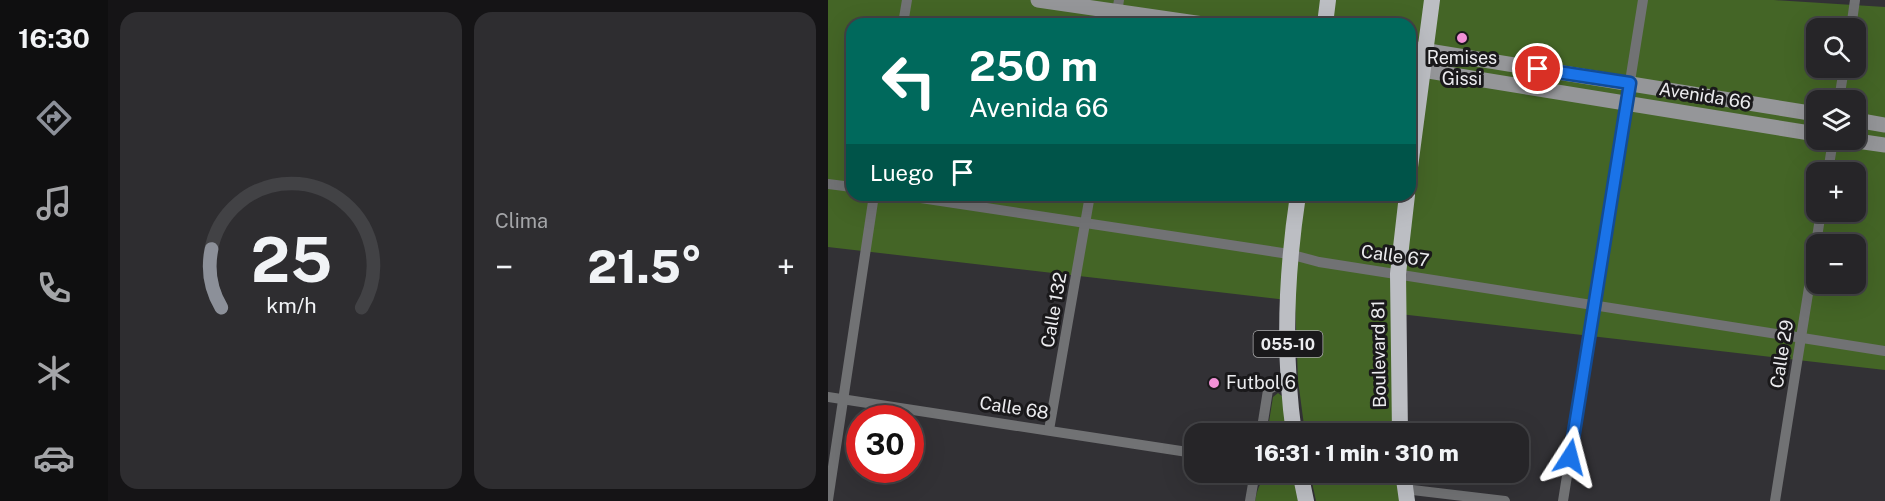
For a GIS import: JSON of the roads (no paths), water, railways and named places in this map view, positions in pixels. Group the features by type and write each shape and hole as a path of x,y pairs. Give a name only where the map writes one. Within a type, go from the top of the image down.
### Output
{"highway":[{"path":"1325,18 1328,0"},
{"path":"1417,49 1432,0"},
{"name":"055-10","path":"1293,423 1287,380 1289,254 1297,201"},
{"name":"Boulevard 81","path":"1400,423 1398,274 1406,201"},
{"path":"1302,483 1306,501"}],"main road":[{"path":"1038,0 1160,18"},
{"name":"Avenida 66","path":"1417,49 1806,112"},
{"name":"Avenida 66","path":"1416,69 1806,132"},
{"path":"1866,122 1885,125"},
{"path":"1866,142 1885,145"}],"street":[{"path":"904,18 907,0"},
{"path":"1563,501 1643,0"},
{"path":"1852,18 1855,0"},
{"path":"828,184 846,186"},
{"path":"828,500 873,201"},
{"name":"Calle 67","path":"938,201 1289,254 1319,262 1885,351"},
{"name":"Calle 132","path":"1049,430 1089,201"},
{"name":"Calle 29","path":"1775,501 1819,222"},
{"path":"1263,423 1268,390 1287,380"},
{"name":"Calle 68","path":"828,397 1184,451"},
{"path":"1250,501 1253,483"},
{"path":"1405,488 1505,501"}],"place":[{"name":"Remises Gissi","path":"1462,38"},
{"name":"Futbol 6","path":"1214,383"}]}
